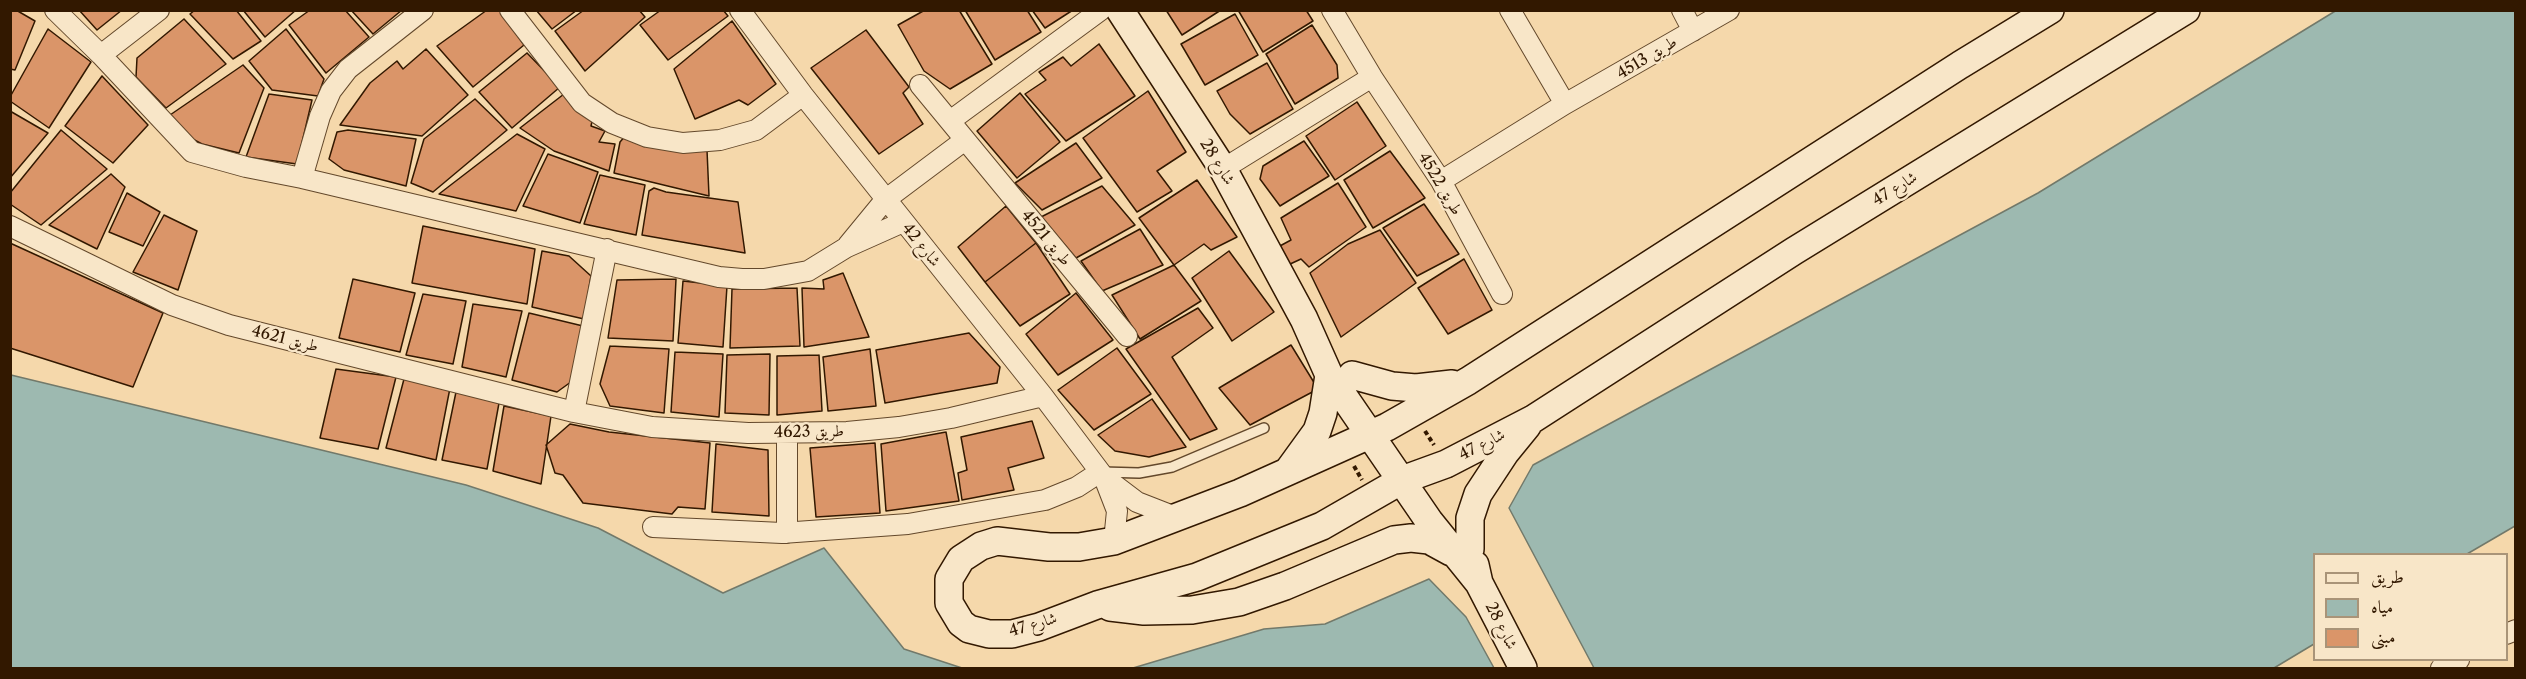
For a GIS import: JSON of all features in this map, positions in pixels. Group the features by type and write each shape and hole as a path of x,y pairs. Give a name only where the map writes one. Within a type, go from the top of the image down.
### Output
{"street":[{"path":"55,10 101,55 192,152 246,167 302,178 719,277 764,279 808,271 847,247 903,222"},
{"path":"101,55 159,10"},
{"path":"302,178 320,116 331,91 348,69 423,10"},
{"path":"510,10 582,103 612,123 647,137 683,143 720,140 756,130 803,95"},
{"name":"شارع 42","path":"740,10 803,95 1043,396 1102,475 1113,495 1117,511 1114,541"},
{"path":"950,121 1101,10"},
{"name":"شارع 28","path":"1120,10 1223,168 1304,319 1462,552 1523,669"},
{"name":"طريق 4522","path":"1332,10 1372,77 1441,181 1502,294"},
{"path":"1510,10 1565,104"},
{"path":"1682,10 1693,31"},
{"name":"طريق 4513","path":"1441,181 1565,104 1729,10"},
{"name":"شارع 47","path":"2050,10 1960,65 1468,381 1378,431 1178,518 1114,541 1079,547 1049,547 997,541 981,546 961,559 949,579 949,603 961,623 969,629 989,634 1012,634 1039,627 1057,618 1097,605 1197,577 1322,526 1410,477 1446,464 1533,419 1794,251 2186,10"},
{"path":"1223,168 1372,77"},
{"name":"طريق 4521","path":"920,84 1127,336"},
{"path":"847,247 885,200 965,140"},
{"name":"طريق 4621","path":"10,226 172,305 229,325 574,412"},
{"path":"574,412 607,249"},
{"path":"1287,472 1317,431 1341,375 1382,384 1416,388 1468,381"},
{"name":"طريق 4623","path":"574,412 652,427 748,433 846,432 899,427 951,418 1043,396"},
{"path":"1097,605 1144,611 1192,610 1239,602 1285,586 1394,540 1411,538 1429,540 1462,552 1478,494 1505,453 1533,419"},
{"path":"787,433 787,533"},
{"path":"653,527 787,533 908,524 1045,500 1102,475"},
{"name":"شارع 42","path":"1102,475 1137,502 1178,518"},
{"path":"2441,669 2457,661"}],"lane":[{"path":"1102,475 1139,473 1172,467 1264,428"}],"path":[{"path":"1413,411 1446,464"}],"water":[{"path":"2337,10 2515,11 2515,526 2469,553 2313,553 2313,645 2274,668 1594,668 1509,508 1533,465 2038,193"},
{"path":"11,375 466,485 598,528 723,593 824,548 904,649 962,668 11,668"},
{"path":"1429,579 1466,617 1494,668 1133,668 1264,629 1325,624"}],"building":[{"path":"10,10 16,10 35,21 15,70 10,69"},
{"path":"79,10 122,10 97,30"},
{"path":"195,10 236,10 261,41 233,59 190,14"},
{"path":"243,10 296,10 265,37"},
{"path":"310,10 345,10 369,37 326,73 289,25"},
{"path":"351,10 402,10 373,34"},
{"path":"487,10 500,10 524,45 473,87 437,46"},
{"path":"536,10 577,10 552,29"},
{"path":"584,10 639,10 645,17 585,71 555,31"},
{"path":"661,10 723,10 728,16 668,60 640,25"},
{"path":"925,10 959,10 992,64 950,89 924,71 898,25"},
{"path":"965,10 1027,10 1041,32 995,60"},
{"path":"1032,10 1073,10 1045,28"},
{"path":"1166,10 1221,10 1182,35"},
{"path":"1238,10 1306,10 1313,21 1263,52"},
{"path":"1235,14 1258,55 1205,85 1181,44"},
{"path":"184,19 226,64 166,108 136,77 137,58"},
{"path":"732,21 776,84 748,105 739,100 695,119 674,69"},
{"path":"1312,25 1337,65 1338,78 1295,104 1266,54"},
{"path":"48,29 91,62 49,128 10,101 10,97"},
{"path":"286,29 324,79 318,96 272,90 249,61"},
{"path":"866,30 909,87 903,93 923,124 879,154 811,68"},
{"path":"1099,44 1135,96 1066,141 1025,94 1046,80 1039,72 1063,57 1071,66"},
{"path":"426,49 468,95 422,136 340,125 370,83 397,61 403,69"},
{"path":"527,53 560,87 512,128 479,92"},
{"path":"1267,63 1293,109 1250,134 1230,114 1217,91"},
{"path":"243,65 264,88 239,153 202,144 183,134 170,115"},
{"path":"102,76 148,125 113,163 65,126"},
{"path":"1148,91 1186,152 1157,171 1172,191 1137,212 1083,138"},
{"path":"1020,93 1060,142 1017,178 977,131"},
{"path":"269,94 312,100 297,164 246,157"},
{"path":"564,94 593,117 591,126 605,131 599,142 615,144 609,171 554,151 520,128"},
{"path":"475,99 507,130 433,192 411,183 424,139"},
{"path":"1357,102 1386,146 1335,180 1306,136"},
{"path":"10,111 48,133 10,178"},
{"path":"61,130 107,169 41,225 10,204 10,193"},
{"path":"348,130 416,139 406,186 344,170 329,159 337,132"},
{"path":"517,134 545,149 516,211 439,194"},
{"path":"626,135 707,150 709,196 614,173 620,142"},
{"path":"1304,141 1329,176 1280,206 1260,179 1263,166"},
{"path":"1076,143 1102,178 1042,210 1015,183"},
{"path":"1390,151 1425,198 1373,228 1344,180"},
{"path":"548,154 598,172 580,223 523,206"},
{"path":"111,174 125,187 97,249 49,225"},
{"path":"600,175 645,185 636,235 584,224"},
{"path":"1197,180 1237,237 1211,250 1204,244 1174,265 1139,218"},
{"path":"1338,183 1366,227 1309,267 1301,259 1288,265 1278,247 1291,240 1281,218"},
{"path":"1102,186 1135,225 1076,258 1041,217"},
{"path":"654,188 666,192 738,202 745,253 642,235 649,191"},
{"path":"127,193 160,212 143,246 109,232"},
{"path":"1424,204 1459,254 1417,276 1383,228"},
{"path":"1006,206 1036,243 985,282 958,247"},
{"path":"164,215 197,231 178,290 133,272"},
{"path":"423,226 535,249 527,304 412,283"},
{"path":"1140,229 1163,265 1102,291 1081,261"},
{"path":"1380,230 1416,283 1341,337 1310,273 1348,244"},
{"path":"10,243 163,313 133,387 10,348"},
{"path":"1036,243 1070,294 1020,326 985,282"},
{"path":"542,251 569,256 591,276 584,319 532,307"},
{"path":"1229,251 1274,312 1232,341 1192,278"},
{"path":"1464,259 1492,310 1448,334 1418,288"},
{"path":"1174,265 1201,301 1140,339 1112,295"},
{"path":"843,273 869,337 804,347 802,288 824,289 823,280"},
{"path":"353,279 415,293 400,352 339,338"},
{"path":"676,279 673,341 608,338 617,280"},
{"path":"683,281 727,286 723,347 678,343"},
{"path":"797,288 800,346 730,348 732,289"},
{"path":"1076,293 1113,340 1058,375 1026,334"},
{"path":"423,294 466,301 453,364 406,355"},
{"path":"473,304 522,311 506,377 462,367"},
{"path":"1198,308 1213,328 1172,357 1217,429 1190,440 1126,349"},
{"path":"529,313 583,326 575,379 557,392 512,380"},
{"path":"969,333 1000,367 997,383 885,403 876,350"},
{"path":"1291,345 1318,389 1250,425 1219,388"},
{"path":"610,346 669,349 664,413 610,406 600,384"},
{"path":"1117,348 1151,394 1094,430 1058,390"},
{"path":"870,349 876,406 828,411 823,357"},
{"path":"675,352 723,354 719,417 671,412"},
{"path":"770,354 769,415 725,413 727,355"},
{"path":"819,355 822,411 777,415 777,356"},
{"path":"336,369 396,377 378,449 320,438"},
{"path":"404,379 450,388 436,460 386,448"},
{"path":"456,392 499,403 487,469 442,460"},
{"path":"1152,399 1186,447 1149,457 1115,451 1098,435"},
{"path":"504,406 551,416 541,484 493,471"},
{"path":"1032,421 1044,458 1008,468 1014,490 962,500 958,473 967,470 961,437"},
{"path":"570,424 609,432 710,443 705,509 678,507 672,514 583,503 563,475 555,473 546,445"},
{"path":"946,432 959,501 886,511 881,444"},
{"path":"875,443 880,513 816,517 810,448"},
{"path":"716,444 768,450 769,516 712,512"}]}
